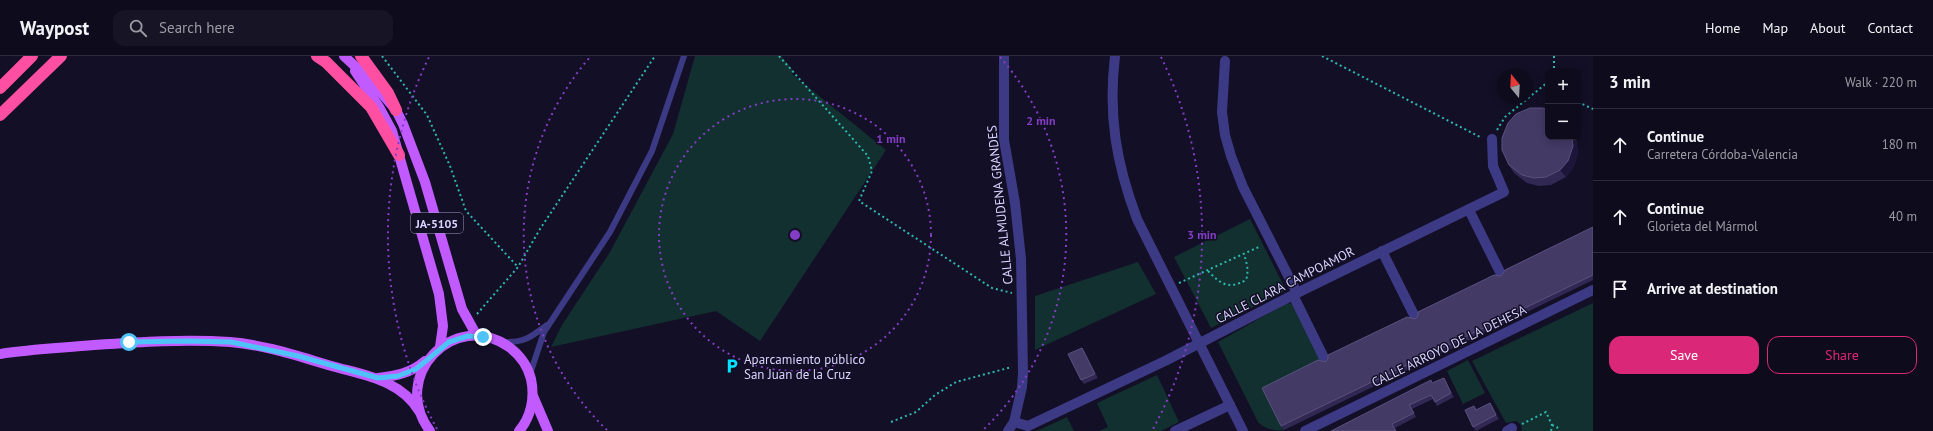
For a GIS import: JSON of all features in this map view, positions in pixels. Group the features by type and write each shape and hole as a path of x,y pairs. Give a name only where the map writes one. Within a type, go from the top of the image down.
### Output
{"highway":[{"path":"0,88 32,56"},
{"path":"0,115 61,56"},
{"path":"317,56 336,72 371,107 399,155"},
{"path":"361,56 388,93 396,110"}],"main road":[{"name":"JA-5105","path":"344,57 379,107 392,131 439,294 443,319 440,347"},
{"name":"JA-5105","path":"344,57 370,80 396,110 416,156 462,309 477,336"},
{"path":"378,378 398,376 416,369 440,347 458,339 477,336 489,338 500,342 511,349 520,358 529,375 533,395 548,431"},
{"path":"0,354 129,342 231,342 298,356 378,378 404,393 413,401 428,429"},
{"path":"419,411 417,398 418,384 428,359"},
{"path":"519,431 530,413 533,395"}],"street":[{"name":"CALLE ALMUDENA GRANDES","path":"1004,56 1004,140 1018,235 1023,364 1022,387 1014,422 1008,431"},
{"path":"1115,56 1112,110 1117,155 1137,219 1243,431"},
{"path":"1225,61 1222,112 1228,146 1236,171 1271,242 1325,360"},
{"name":"CALLE CLARA CAMPOAMOR","path":"1029,429 1295,294 1504,192 1493,166 1492,139"},
{"path":"1469,210 1501,274"},
{"path":"1382,251 1414,317"},
{"name":"CALLE ARROYO DE LA DEHESA","path":"1305,431 1315,428 1593,290"},
{"path":"1175,431 1230,405"},
{"path":"1014,422 1029,429"}],"lane":[{"path":"529,375 535,364 544,332 610,232 652,151 684,56"},
{"path":"500,342 516,342 525,340 552,322"}],"path":[{"path":"382,56 427,115 450,166 466,211 518,266"},
{"path":"470,323 518,266 540,229 654,56"},
{"path":"779,56 868,156 872,170 859,202 992,288 1021,295"},
{"path":"1322,56 1481,138 1492,139 1505,117 1545,84"},
{"path":"1554,56 1554,68"},
{"path":"1581,103 1593,109"},
{"path":"1171,287 1271,242"},
{"path":"1208,271 1219,282 1236,286 1246,280 1248,275 1248,265 1244,254"},
{"path":"891,422 916,412 935,395 956,382 1023,364"},
{"path":"1510,430 1546,412 1552,425 1551,431"},
{"path":"1552,425 1557,427 1559,431"}],"green space":[{"path":"695,56 781,56 793,70 792,74 886,150 760,341 716,311 551,347 562,325 610,252 673,134"},
{"path":"1250,219 1284,286 1283,292 1211,328 1174,257"},
{"path":"1138,262 1156,294 1035,350 1035,296"},
{"path":"1287,303 1293,304 1322,364 1265,392 1284,430 1276,430 1266,428 1258,422 1218,342"},
{"path":"1593,303 1593,431 1522,431 1521,425 1516,421 1506,423 1472,361"},
{"path":"1468,360 1485,393 1463,404 1447,371"},
{"path":"1157,375 1179,422 1161,431 1099,431 1108,427 1097,403"},
{"path":"1067,417 1074,431 1037,431"}],"building":[{"path":"1530,108 1545,108 1545,140 1572,140 1573,146 1568,161 1560,170 1546,177 1534,178 1522,175 1509,165 1502,150 1502,138 1508,123 1516,114"},
{"path":"1593,227 1593,275 1281,426 1262,388 1318,360 1325,362 1328,359 1328,355 1407,317 1415,319 1418,316 1418,312 1494,275 1501,276 1505,270"},
{"path":"1082,348 1095,374 1081,380 1068,354"},
{"path":"1444,378 1451,393 1435,402 1431,395 1409,405 1414,413 1392,424 1396,431 1331,431 1431,380 1432,383"},
{"path":"1490,403 1496,415 1473,427 1465,410 1474,406 1476,410"}],"place":[{"name":"Aparcamiento público San Juan de la Cruz","path":"732,366"}],"route":[{"path":"129,342 231,342 298,356 378,378 398,376 416,369 440,347 449,342 468,336 483,337"}]}
